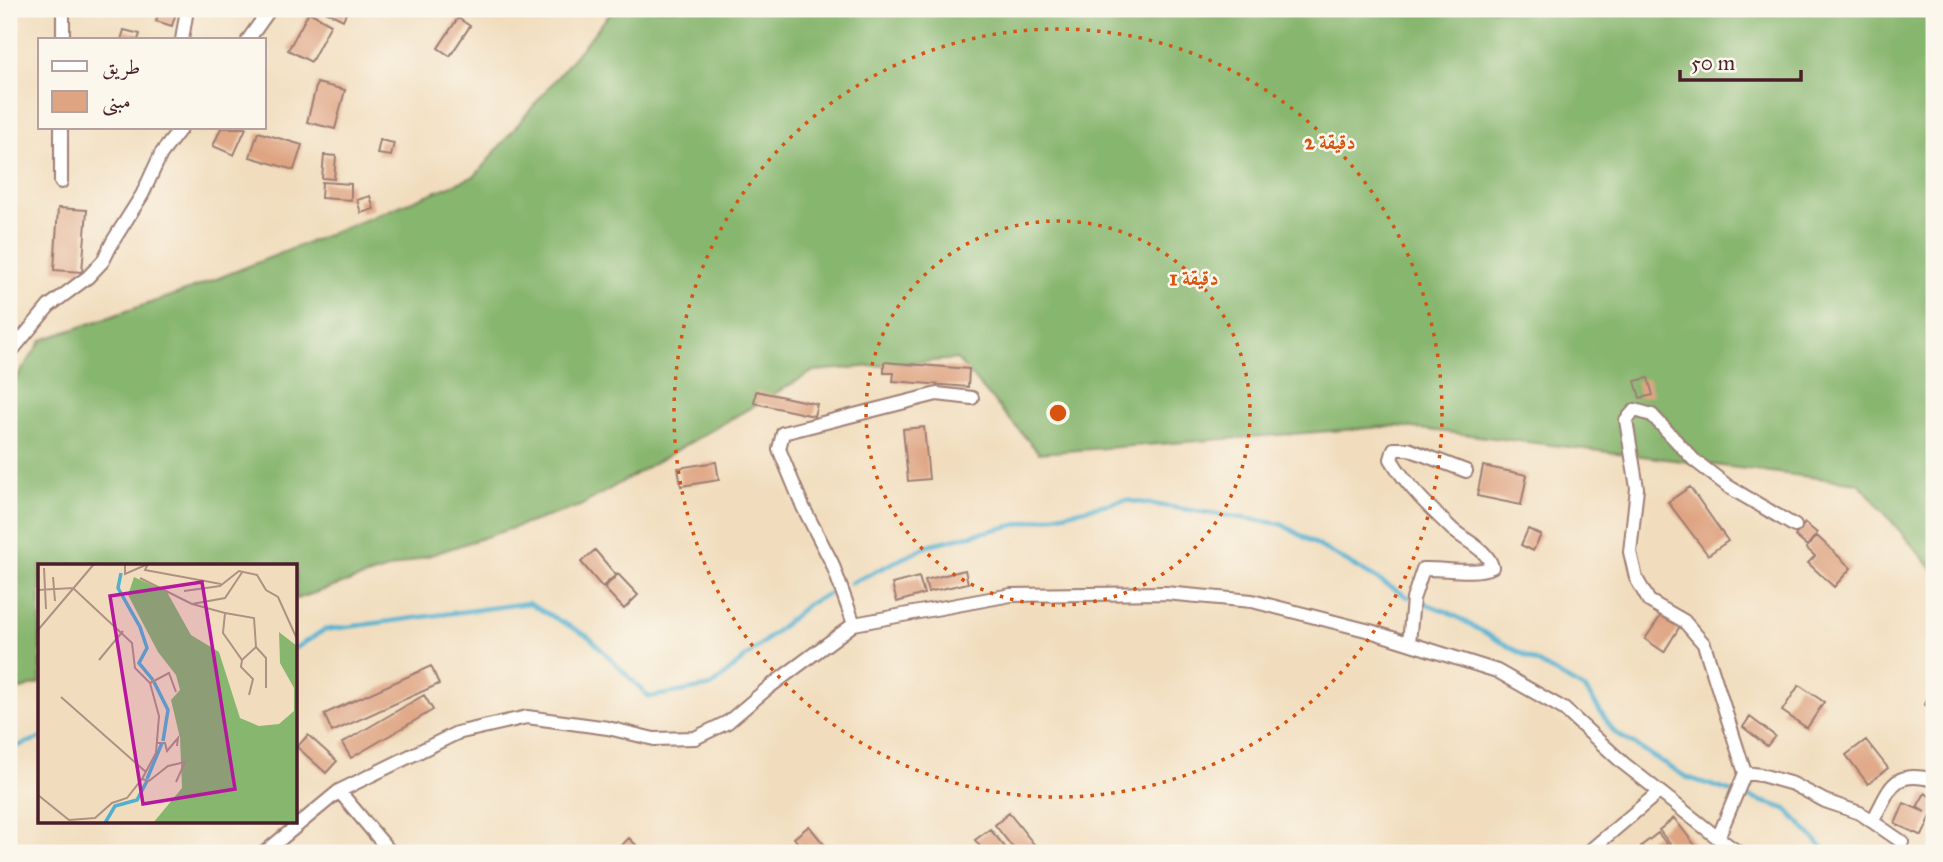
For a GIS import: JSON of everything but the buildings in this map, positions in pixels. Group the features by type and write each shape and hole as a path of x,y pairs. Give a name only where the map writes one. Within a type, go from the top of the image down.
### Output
{"street":[{"path":"63,9 63,38"},
{"path":"182,38 187,9"},
{"path":"249,38 270,9"},
{"path":"61,130 61,182"},
{"path":"9,354 50,306 88,277 103,261 142,195 161,155 180,130"},
{"path":"854,624 832,563 803,507 779,449 783,433 937,394 972,398"},
{"path":"1718,838 1745,773 1704,644 1684,621 1649,601 1636,578 1630,552 1637,488 1626,420 1635,410 1651,415 1694,460 1729,487 1794,526"},
{"path":"1409,643 1413,599 1423,569 1447,568 1481,572 1492,567 1490,558 1454,530 1398,471 1391,458 1394,449 1408,449 1466,471"},
{"path":"264,853 339,791 457,733 527,717 608,728 654,739 695,738 728,722 768,688 854,624 1010,595 1165,593 1252,601 1409,643 1497,671 1564,709 1623,763 1739,853"},
{"path":"1745,773 1793,784 1825,801 1860,813 1874,820 1902,842"},
{"path":"1874,820 1891,789 1902,778 1917,775 1934,780"},
{"path":"339,791 391,853"},
{"path":"1587,853 1659,792"}],"green space":[{"path":"614,9 1934,9 1934,571 1859,483 1397,426 1039,453 957,359 814,371 580,506 298,598 298,564 38,564 38,684 9,693 9,389 42,340 191,289 475,176"}],"waterway":[{"path":"851,583 932,544 1125,500 1281,524 1408,597"},
{"path":"298,647 324,630 528,603 589,637 649,697 712,686 808,604 834,591"},
{"path":"1419,601 1448,612 1586,690 1614,732 1686,777 1732,792"},
{"path":"9,749 38,739"},
{"path":"1742,795 1786,809 1828,853"}]}
